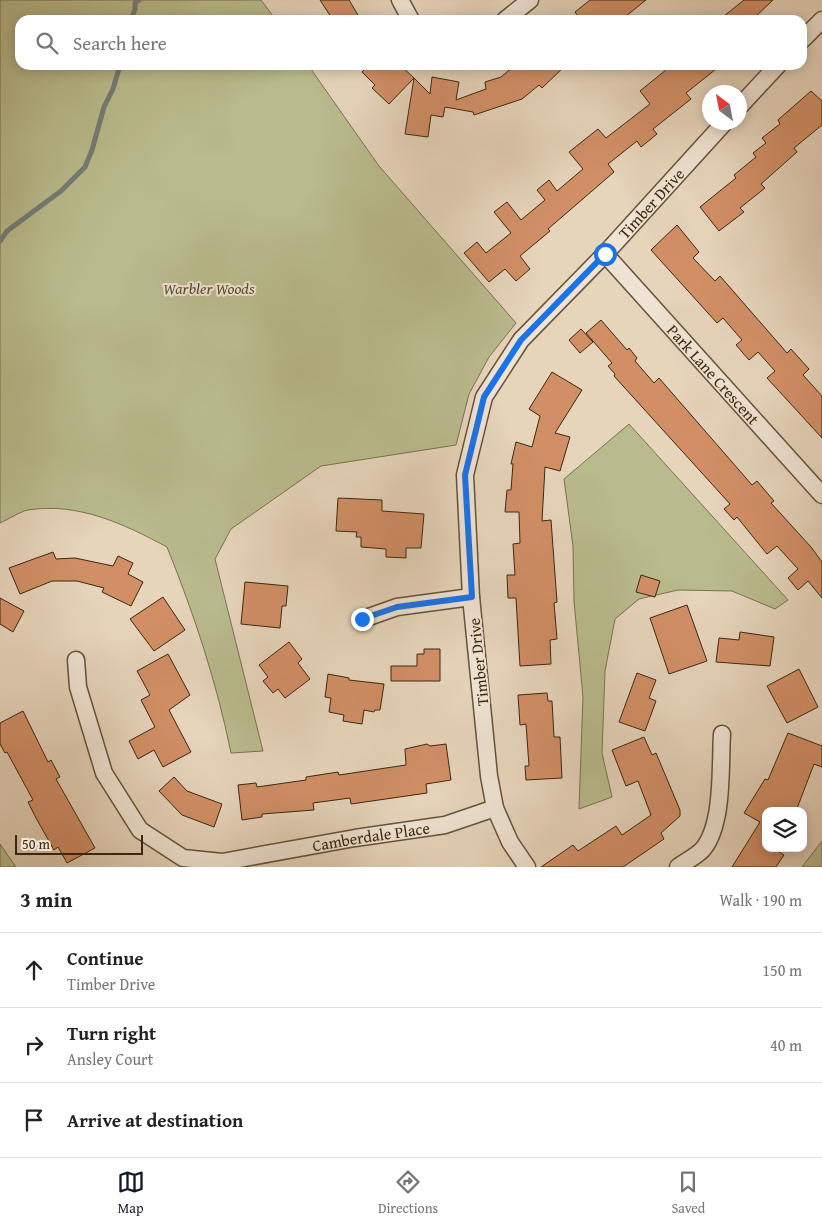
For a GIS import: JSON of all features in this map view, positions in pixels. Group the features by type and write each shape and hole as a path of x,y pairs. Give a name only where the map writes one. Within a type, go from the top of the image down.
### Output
{"street":[{"path":"400,0 408,15"},
{"path":"511,15 530,0"},
{"path":"807,35 822,20"},
{"path":"747,98 773,70"},
{"name":"Timber Drive","path":"527,867 510,842 495,808 489,776 472,597 465,475 484,397 521,340 605,254 718,130"},
{"name":"Park Lane Crescent","path":"605,254 822,495"},
{"path":"362,619 397,607 472,597"},
{"name":"Camberdale Place","path":"76,660 78,687 104,773 140,830 183,858 222,862 445,825 495,808"},
{"path":"678,867 702,850 711,837 716,820 722,734"}],"green space":[{"name":"Warbler Woods","path":"0,0 261,0 272,15 15,15 15,70 312,70 379,166 516,323 489,357 469,394 456,445 321,466 231,529 215,559 263,751 231,753 204,649 167,547 117,523 83,512 65,509 28,510 0,523"},
{"path":"629,424 788,600 775,609 732,591 678,590 639,599 615,619 605,671 602,753 612,797 579,809 583,697 574,601 573,546 564,479"},
{"path":"822,841 822,867 802,867"},
{"path":"0,844 16,867 0,867"}],"building":[{"path":"320,0 349,0 358,15 330,15"},
{"path":"590,0 646,0 627,15 577,15 575,12"},
{"path":"744,0 773,0 757,15 725,15"},
{"path":"364,70 405,70 414,78 389,104 372,88 375,85 362,72"},
{"path":"509,70 561,70 542,88 539,85 522,99 474,115 473,112 445,107 443,117 431,115 428,137 405,134 414,78 430,94 432,77 459,82 456,100 486,89 485,82 501,77"},
{"path":"666,70 715,70 686,93 691,99 653,129 657,134 641,147 637,141 608,164 614,172 520,256 530,269 516,281 505,269 489,282 464,253 477,242 486,253 511,233 494,212 507,202 521,220 545,200 537,190 549,180 557,191 583,169 569,152 598,129 606,138 650,104 640,91"},
{"path":"811,91 822,101 822,125 794,148 797,152 761,184 765,188 740,208 744,212 719,231 700,207 736,178 734,175 756,157 753,153 766,143 762,138 780,124 778,120"},
{"path":"677,225 699,252 693,258 715,281 720,276 787,353 791,349 809,369 803,375 822,396 822,438 767,378 775,371 758,352 749,360 736,345 742,340 723,318 717,323 651,250"},
{"path":"601,320 627,350 629,348 637,358 635,361 654,383 659,378 752,485 757,481 774,501 771,503 811,547 822,562 822,598 808,581 798,590 788,578 798,569 777,546 767,554 737,517 734,520 724,509 730,504 614,376 615,374 608,366 612,363 586,333"},
{"path":"581,329 593,342 580,353 569,340"},
{"path":"552,372 582,390 555,433 570,437 560,471 545,467 542,521 551,520 557,602 554,603 557,639 550,640 551,664 520,666 516,598 508,598 507,575 515,575 513,544 520,543 519,512 505,512 507,490 511,490 513,464 511,464 516,442 532,447 540,416 529,409"},
{"path":"338,498 382,500 382,511 424,514 421,548 406,548 406,558 386,557 386,549 361,547 361,537 356,537 357,532 336,531"},
{"path":"53,552 56,559 75,558 113,566 118,556 133,563 128,574 143,582 131,606 102,592 104,588 77,581 52,581 20,594 9,568"},
{"path":"641,575 660,581 655,597 636,592"},
{"path":"245,582 288,586 286,606 282,606 280,628 241,624"},
{"path":"163,597 185,630 154,651 130,619"},
{"path":"0,598 24,611 13,632 0,624"},
{"path":"687,605 707,661 669,674 650,618"},
{"path":"740,632 774,637 770,666 716,662 719,638 739,640"},
{"path":"289,642 302,659 298,663 310,679 285,698 278,689 273,693 263,681 268,677 259,665"},
{"path":"424,649 440,649 440,681 391,681 391,666 417,666 417,654 424,654"},
{"path":"168,654 190,695 169,710 191,752 163,767 154,750 138,759 129,741 155,727 141,700 150,695 137,671"},
{"path":"799,669 818,707 787,723 767,686"},
{"path":"637,673 656,680 649,698 656,701 645,731 619,722"},
{"path":"328,674 349,678 349,680 384,684 380,710 375,710 374,712 364,710 362,724 343,721 344,715 329,712 331,698 325,697"},
{"path":"547,693 548,701 552,701 554,737 560,737 562,778 526,780 525,766 529,766 526,724 520,725 518,695"},
{"path":"23,711 48,762 51,760 60,777 56,779 95,848 67,863 58,847 54,850 28,802 33,800 7,752 5,753 0,744 0,723"},
{"path":"788,733 822,746 822,767 814,764 798,807 762,807 762,852 779,852 784,855 776,867 732,867 760,822 744,813 765,779 768,780"},
{"path":"644,737 652,755 656,753 680,810 680,816 661,833 664,839 623,867 541,867 573,845 578,851 616,826 622,835 651,815 638,781 626,786 612,750"},
{"path":"427,744 430,746 446,744 451,780 426,784 427,793 351,804 350,798 313,803 314,810 262,814 262,817 242,820 238,785 256,783 257,787 306,780 306,777 338,772 339,775 406,765 405,749"},
{"path":"174,777 187,791 222,804 214,827 182,815 159,791"}],"waterway":[{"path":"133,15 135,3 139,0"},
{"path":"0,241 7,231 61,191 85,167 92,150 104,107 113,89 119,70"}],"route":[{"path":"362,619 397,607 472,597 465,475 484,397 521,340 605,254"}]}
